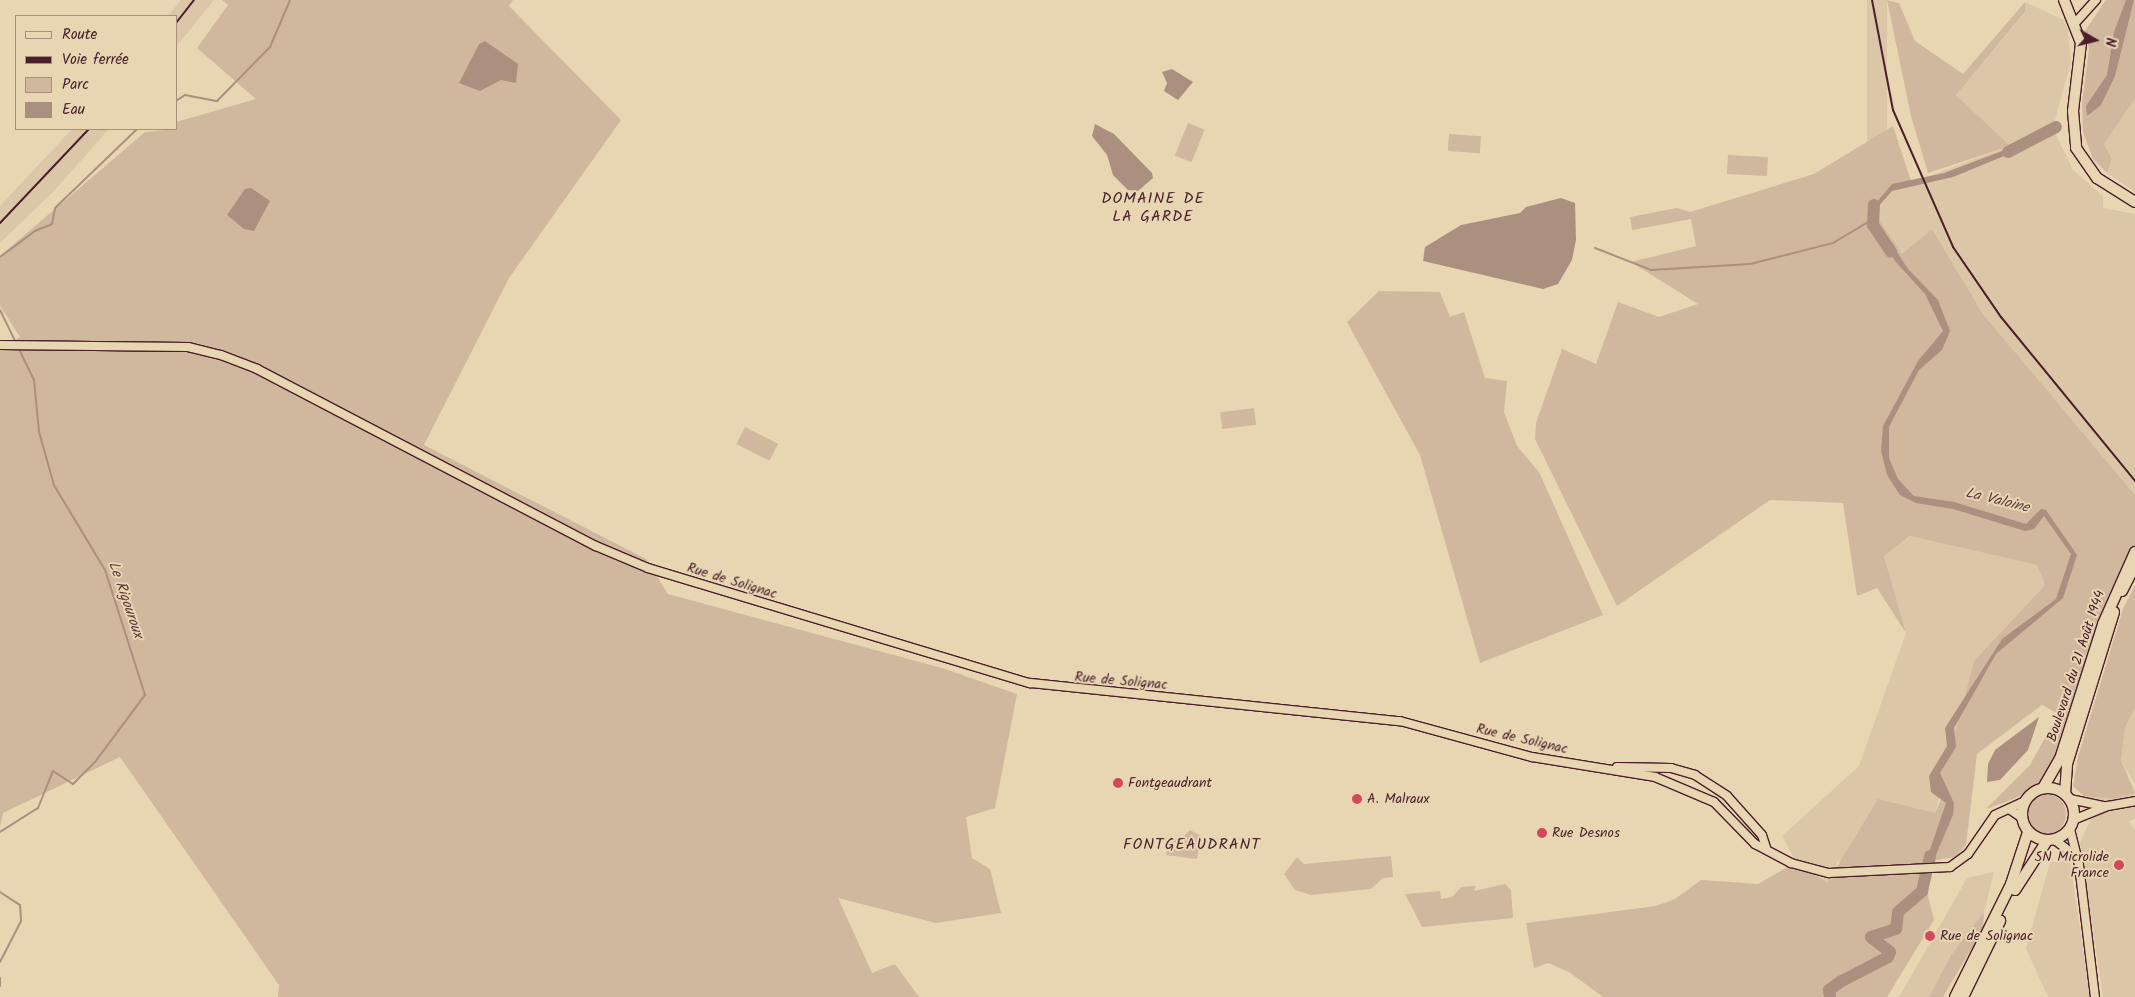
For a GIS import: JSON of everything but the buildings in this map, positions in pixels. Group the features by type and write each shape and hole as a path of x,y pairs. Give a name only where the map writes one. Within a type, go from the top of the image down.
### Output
{"main road":[{"path":"2064,0 2076,22 2081,52 2073,111 2076,148 2097,178 2135,202"},
{"name":"Boulevard du 21 Août 1944","path":"2043,788 2060,759 2103,624 2135,552"},
{"name":"Boulevard du 21 Août 1944","path":"2067,796 2067,764 2110,624 2135,566"},
{"path":"1955,997 2011,884 2028,832 2021,816 2025,801 2043,788 2067,796 2072,825 2051,840 2022,875 1963,997"},
{"path":"2028,832 2051,840"}],"street":[{"path":"2076,22 2096,0"},
{"name":"Rue de Solignac","path":"0,345 188,347 220,355 257,369 648,568 1030,683 1400,721 1532,756 1602,767 1690,788 1714,802 1755,844 1766,848 1791,863 1829,873 1925,871 1950,867 1968,854 1988,821 2009,809"},
{"name":"Rue de Solignac","path":"1602,767 1670,768 1695,775 1726,796 1762,835 1766,848"},
{"path":"2067,796 2108,806"},
{"path":"2009,809 2025,801"},
{"path":"2095,997 2072,825 2108,806 2135,801"},
{"path":"2009,809 2021,816"},
{"path":"2051,840 2078,861"}],"shaded area":[{"path":"181,0 214,0 178,45 178,15 169,15"},
{"path":"1867,0 1887,0 1887,158 1867,158"},
{"path":"2025,2 2064,20 2068,30 2071,62 2055,120 2056,135 2073,170 2103,196 2103,208 2135,214 2135,495 1983,314 1932,229 1902,255 1875,214 1887,192 2009,146 1956,95 2025,13"},
{"path":"2135,99 2135,192 2107,173 2112,159 2104,144"},
{"path":"71,130 108,130 54,191 0,243 0,206"},
{"path":"1911,536 2037,565 2045,585 1974,661 1935,813 1838,862 1827,884 1796,862 1782,836 1859,766 1906,633 1884,556"},
{"path":"2135,708 2135,784 2121,760 2125,728"},
{"path":"2135,793 2135,818 2129,822 2135,830 2135,997 2103,997 2080,843 2092,816 2084,796 2113,799"},
{"path":"2070,861 2090,997 2048,997 2026,949 2050,862"},
{"path":"1994,872 1984,912 1951,955 1929,997 1899,997 1967,878"}],"green space":[{"path":"222,0 513,0 509,6 621,120 509,278 424,445 646,559 668,594 942,668 1017,694 995,808 966,817 972,858 990,869 1001,913 936,923 838,898 872,973 895,964 919,997 278,997 279,985 120,757 3,813 0,827 0,348 20,337 0,306 0,256 145,132 178,130 178,121 256,99 197,48 228,5"},
{"path":"1887,0 1899,3 1915,41 1963,74 2025,2 2025,12 1956,95 2010,146 1928,173 1911,116"},
{"path":"2106,0 2135,0 2135,99 2104,144 2112,159 2107,173 2093,159 2083,132 2082,103 2089,49 2085,31"},
{"path":"1188,123 1205,130 1192,162 1175,155"},
{"path":"1893,126 1911,181 1887,192 1875,214 1902,254 1932,229 1983,314 2135,495 2135,546 2105,605 2059,747 2042,782 2014,799 1986,809 2030,765 2058,714 2042,705 1977,754 1966,845 1955,857 1932,861 1928,896 1934,920 1887,997 1603,997 1569,972 1548,963 1534,968 1526,923 1656,906 1675,899 1701,880 1758,884 1796,862 1827,883 1878,799 1935,813 1941,799 1935,771 1956,730 1974,661 2045,585 2037,565 1910,536 1884,556 1906,633 1877,588 1857,596 1843,503 1770,500 1617,606 1535,439 1536,423 1562,349 1596,364 1618,302 1659,317 1698,304 1631,262 1696,246 1691,219 1632,230 1630,217 1677,208 1690,212 1814,174"},
{"path":"1449,134 1481,136 1480,153 1448,151"},
{"path":"1728,155 1768,157 1767,176 1727,174"},
{"path":"1379,291 1440,292 1450,317 1464,312 1485,378 1507,381 1504,412 1517,446 1539,472 1603,615 1480,663 1420,455 1347,322"},
{"path":"1254,408 1256,425 1222,429 1220,412"},
{"path":"745,427 778,444 769,461 736,444"},
{"path":"2135,585 2135,708 2125,728 2121,760 2135,793 2113,799 2084,796 2073,786 2078,757 2123,609"},
{"path":"2050,794 2057,797 2063,803 2066,814 2065,822 2057,831 2050,834 2042,834 2035,831 2027,822 2026,810 2029,803 2038,795"},
{"path":"1190,830 1201,836 1197,859 1166,855 1169,842 1176,839 1176,844"},
{"path":"1391,856 1393,877 1383,878 1371,889 1311,895 1295,890 1284,874 1297,857 1304,864"},
{"path":"1505,884 1511,890 1513,918 1422,927 1405,894 1440,891 1441,899 1452,897 1461,887 1476,886 1474,891"},
{"path":"1984,912 1983,929 1943,997 1929,997 1951,955"}],"water":[{"path":"2126,0 2134,0 2115,76 2101,105 2087,116 2086,106 2107,75 2114,32"},
{"path":"485,41 518,64 516,83 501,80 480,91 459,83 479,44"},
{"path":"1172,69 1193,82 1178,100 1164,91 1167,83 1162,72"},
{"path":"1095,124 1114,134 1152,173 1153,178 1138,191 1128,190 1113,175 1107,155 1092,136"},
{"path":"2023,143 2026,147 1953,177 1892,191 1877,208 1875,218 1908,269 1938,300 1950,331 1942,350 1919,370 1889,427 1889,458 1898,479 1914,496 1954,502 2026,524 2041,509 2046,510 2077,555 2063,598 1996,654 1954,728 1956,747 1940,773 1954,803 1953,815 1932,864 1925,864 1946,803 1931,792 1929,776 1947,746 1945,728 2002,639 2056,599 2071,554 2044,516 2034,529 2025,531 1953,509 1916,503 1900,495 1887,475 1881,451 1883,426 1918,361 1943,331 1925,294 1895,261 1870,217 1871,209 1892,184 1944,173"},
{"path":"251,188 270,201 254,231 244,229 227,215 245,189"},
{"path":"1561,198 1575,203 1576,240 1572,260 1558,284 1543,289 1423,261 1425,247 1461,225 1520,213 1526,207"},
{"path":"2039,717 2028,750 2000,780 1987,782 1988,764 1995,750"}],"waterway":[{"name":"Le Rigouroux","path":"178,100 185,95 217,101 270,47 290,0"},
{"name":"La Valoine","path":"2008,152 2056,127"},
{"name":"Le Rigouroux","path":"0,257 35,231 52,224 55,208 136,130"},
{"name":"La Valoine","path":"1874,205 1873,225 1891,252"},
{"path":"1595,248 1651,270 1750,264 1833,243 1873,219"},
{"name":"Le Rigouroux","path":"0,310 16,343"},
{"name":"Le Rigouroux","path":"0,832 38,808 53,771 73,784 95,762 145,695 105,570 54,485 39,432 34,380 18,347"},
{"name":"La Valoine","path":"1830,997 1829,990 1840,982 1888,957 1890,952 1871,937 1896,929 1898,912 1922,891 1930,856"},
{"name":"Le Rigouroux","path":"0,892 20,905 21,921 0,962"},
{"name":"Le Rigouroux","path":"0,978 0,986"}],"railway":[{"path":"178,20 194,0"},
{"path":"1872,0 1893,110 1953,247 2001,317 2135,481"},
{"path":"0,223 88,130"}],"place":[{"name":"Fontgeaudrant","path":"1118,783"},
{"name":"A. Malraux","path":"1357,799"},
{"name":"Rue Desnos","path":"1542,833"},
{"name":"SN Microlide France","path":"2119,865"},
{"name":"Rue de Solignac","path":"1930,936"}],"district":[{"name":"DOMAINE DE LA GARDE","path":"1153,208"},
{"name":"FONTGEAUDRANT","path":"1192,845"}]}
